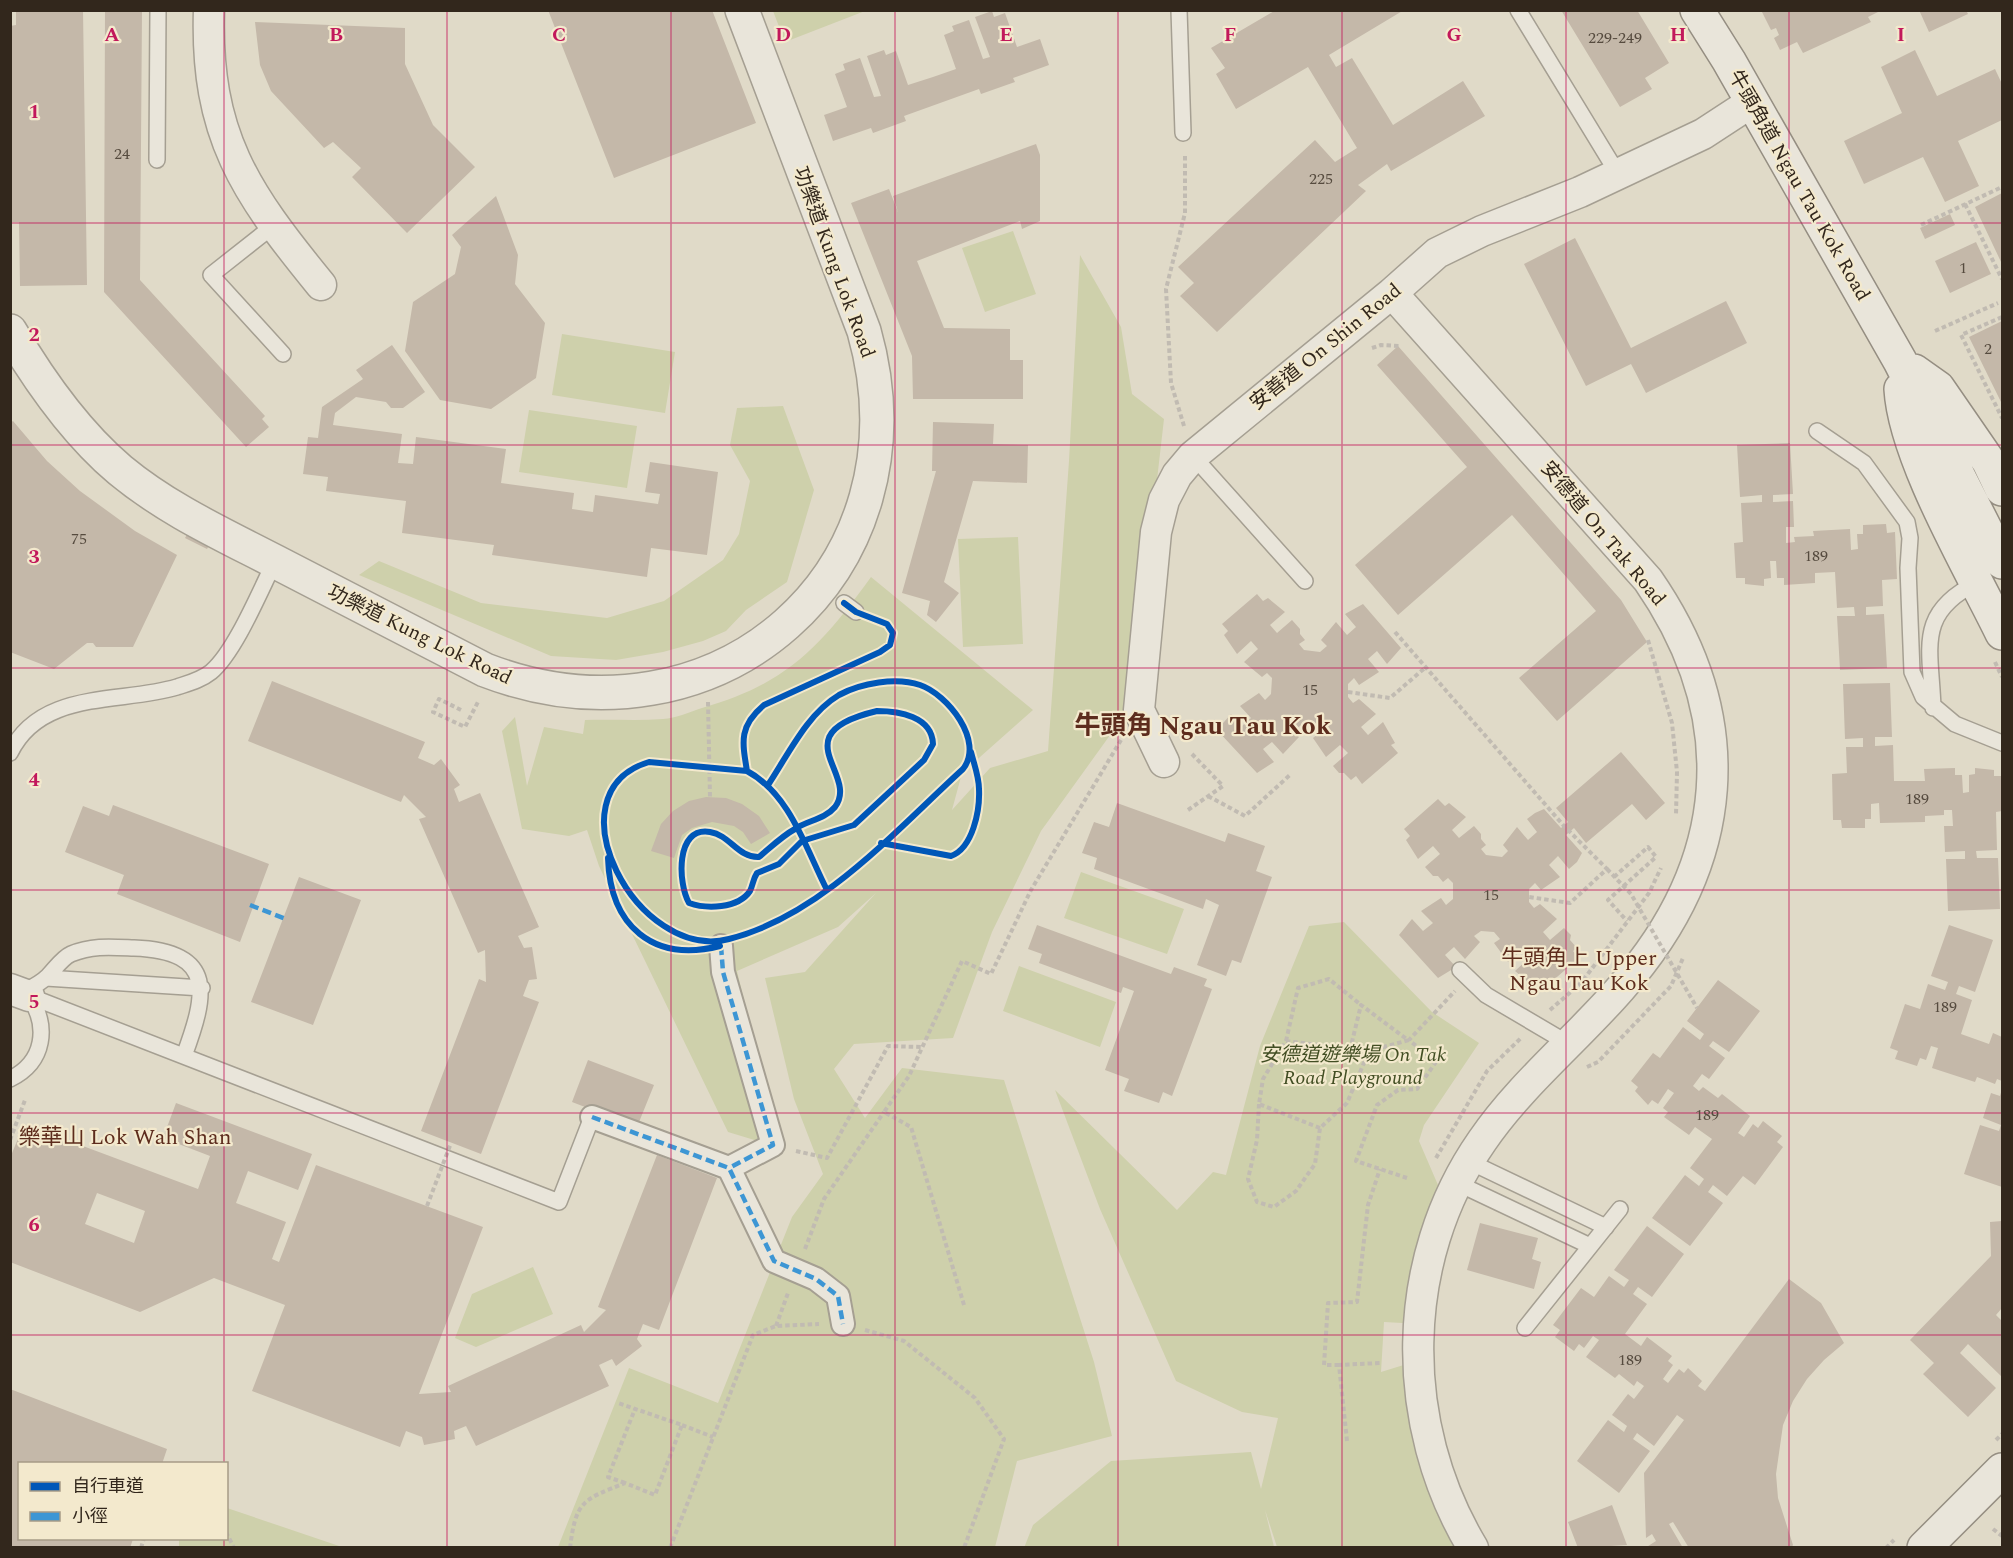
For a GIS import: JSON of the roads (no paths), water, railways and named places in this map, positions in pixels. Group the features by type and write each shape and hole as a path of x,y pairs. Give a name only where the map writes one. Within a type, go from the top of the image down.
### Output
{"street":[{"path":"209,10 212,79 222,128 243,177 273,226 321,285"},
{"name":"功樂道 Kung Lok Road","path":"10,331 54,399 74,424 119,469 174,508 485,670 534,687 585,694 637,693 687,681 711,672 770,638 813,596 850,539 871,483 878,432 875,381 864,331 742,10"},
{"name":"牛頭角道 Ngau Tau Kok Road","path":"1697,10 1730,61 1900,361 2002,562"},
{"name":"安善道 On Shin Road","path":"1174,754 1139,710 1156,532 1164,500 1190,445 1392,293 1437,253 1482,231 1580,192 1703,134 1752,102"},
{"name":"安德道 On Tak Road","path":"1392,293 1648,580 1683,637 1703,692 1712,749 1710,809 1697,866 1677,909 1645,960 1574,1057 1500,1116 1462,1172 1427,1269 1419,1323 1417,1376 1421,1406 1434,1462 1454,1511 1473,1548"},
{"name":"牛頭角道 Ngau Tau Kok Road","path":"1900,361 1938,388 1989,462 2002,489"},
{"name":"牛頭角道 Ngau Tau Kok Road","path":"1900,361 1902,402 1915,447 1932,489 2002,633"},
{"path":"721,946 723,972 773,1145 729,1168"},
{"path":"592,1117 729,1168 774,1261 816,1279 838,1296 843,1324"},
{"path":"1924,1548 2002,1470"}],"lane":[{"path":"156,160 158,10"},
{"path":"1179,10 1183,133"},
{"path":"1518,10 1618,174"},
{"path":"273,226 211,274 283,354"},
{"path":"1817,431 1864,463 1907,522 1910,538 1908,568 1912,672 1923,698 1955,724 2002,743"},
{"path":"1190,445 1305,581"},
{"path":"10,753 29,727 52,711 73,704 161,692 197,681 211,672 224,657 275,561"},
{"path":"1933,708 1930,635 1933,623 1939,610 1948,600 1978,582"},
{"path":"27,989 68,955 90,946 153,949 175,953 193,967 202,988 198,1017 184,1056"},
{"path":"1464,974 1486,995 1536,1022 1574,1057"},
{"path":"27,989 202,988"},
{"path":"27,989 184,1056 559,1202 592,1117"},
{"path":"10,1078 27,1068 36,1056 42,1041 40,1017 27,989"},
{"path":"1462,1172 1606,1227"},
{"path":"1462,1172 1590,1246"},
{"path":"1525,1328 1620,1209"}],"district":[{"name":"牛頭角 Ngau Tau Kok","path":"1203,725"},
{"name":"牛頭角上 Upper Ngau Tau Kok","path":"1579,970"},
{"name":"樂華山 Lok Wah Shan","path":"125,1136"}],"park label":[{"name":"安德道遊樂場 On Tak Road Playground","path":"1353,1066"}]}
